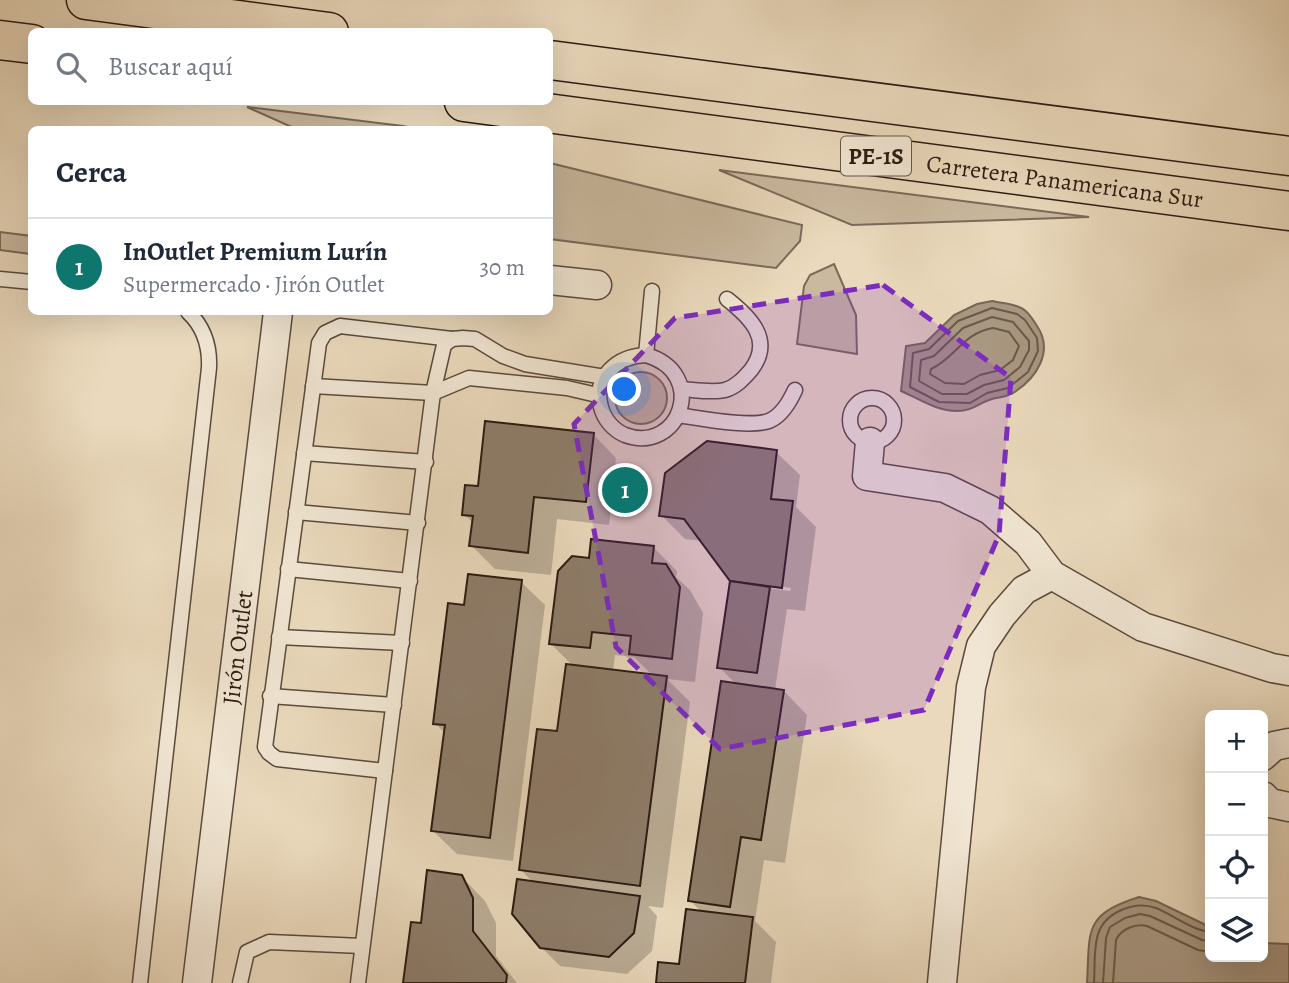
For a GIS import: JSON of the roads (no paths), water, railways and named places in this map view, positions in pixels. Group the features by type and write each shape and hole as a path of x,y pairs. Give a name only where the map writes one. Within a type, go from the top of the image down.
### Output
{"highway":[{"path":"86,0 299,28"},
{"path":"0,40 28,44"},
{"name":"PE-1S","path":"553,60 1289,156"},
{"name":"Carretera Panamericana Sur","path":"487,105 1289,211"}],"street":[{"path":"553,280 597,285"},
{"name":"Jirón Outlet","path":"197,983 278,315"},
{"path":"870,442 867,476 945,488 990,510 1028,543 1052,575 1143,628 1289,671"},
{"path":"943,983 971,687 982,646 1002,615 1024,590 1052,575"},
{"path":"1268,751 1274,746 1289,743"},
{"path":"1268,801 1289,807"}],"lane":[{"path":"0,279 28,282"},
{"path":"646,355 652,291"},
{"path":"682,389 724,390 735,385 757,362 761,346 756,329 745,313 727,299"},
{"path":"140,983 209,368 207,342 191,315"},
{"path":"386,771 276,758 269,753 265,740 321,337 332,328 341,326 452,339 475,339 503,356 526,364 605,377"},
{"path":"358,983 433,393 444,345 452,339"},
{"path":"646,355 659,359 678,377 682,402 678,415 670,426 647,438 634,438 620,433 609,424 597,395 605,377 618,362 632,356 646,355"},
{"path":"313,386 433,393 469,378 567,388 597,395"},
{"path":"678,415 755,424 771,420 777,415 790,400 794,390"},
{"path":"304,453 426,462"},
{"path":"296,512 418,523"},
{"path":"288,569 410,582"},
{"path":"279,637 402,643"},
{"path":"270,696 394,705"},
{"path":"240,983 247,952 269,943 362,946"}],"water":[{"path":"992,301 1024,310 1042,335 1044,345 1040,363 1036,372 1022,387 1011,394 963,411 935,407 901,391 906,346 925,343 954,315 977,304"},
{"path":"1139,897 1156,901 1205,925 1205,962 1268,962 1268,943 1289,944 1289,983 1087,983 1093,927 1099,918 1121,904"}],"place":[{"name":"InOutlet Premium Lurín","path":"625,490"}]}
